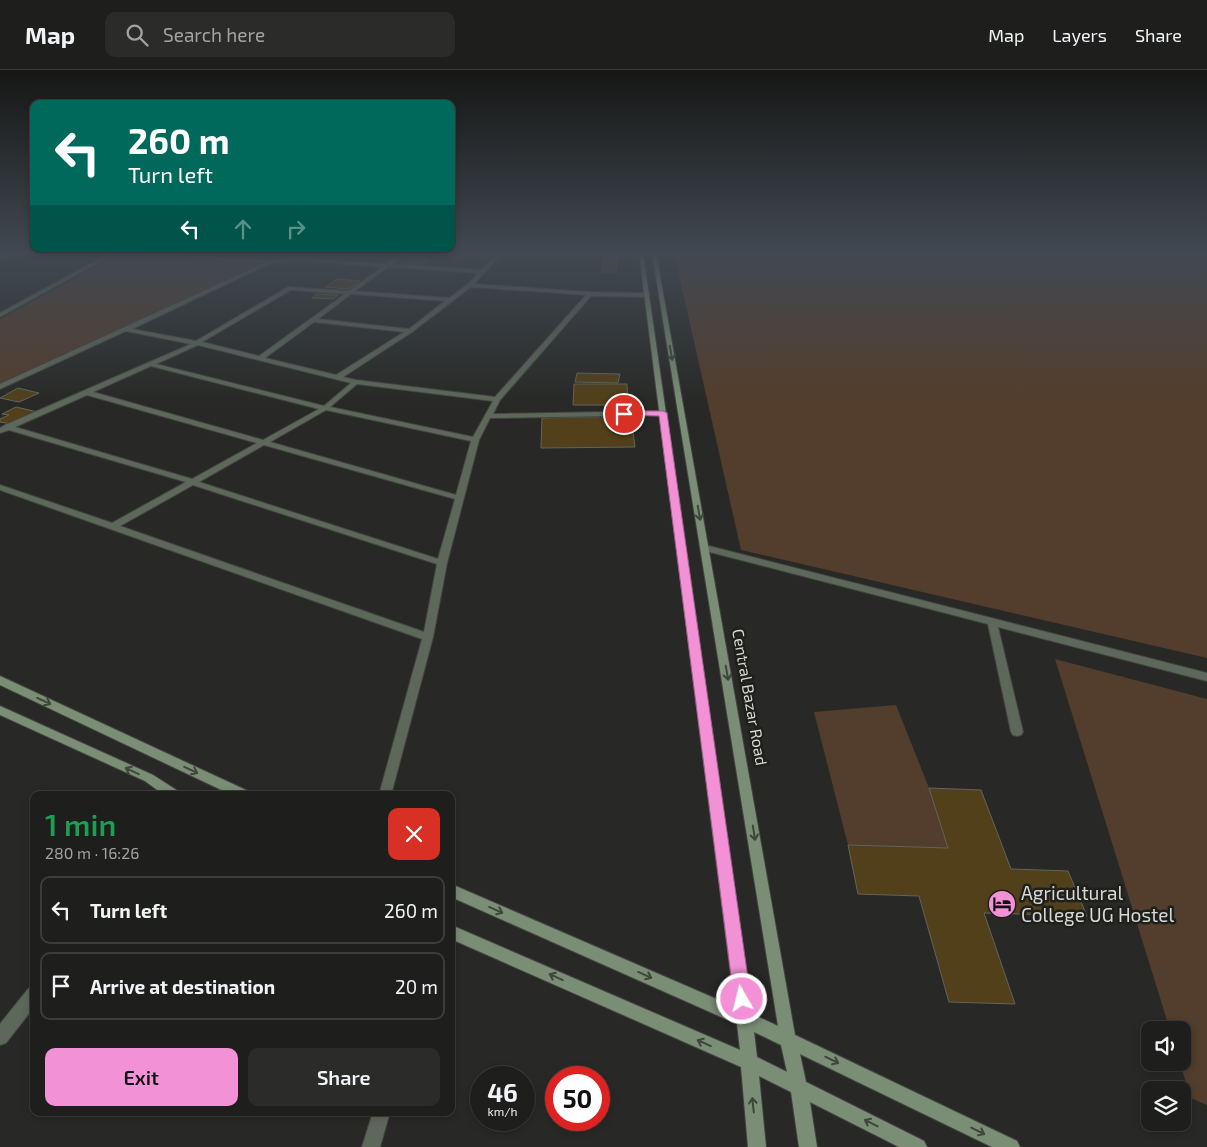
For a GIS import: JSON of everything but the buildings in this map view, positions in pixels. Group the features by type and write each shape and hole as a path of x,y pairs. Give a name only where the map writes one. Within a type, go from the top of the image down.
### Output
{"main road":[{"path":"648,303 745,1019 757,1147"},
{"name":"Central Bazar Road","path":"663,303 788,1039 800,1087 808,1147"},
{"path":"0,680 236,791"},
{"path":"0,710 149,778 168,791"},
{"path":"455,892 745,1019 1010,1147"},
{"path":"455,934 749,1062 915,1146"}],"street":[{"path":"0,315 22,303"},
{"path":"0,387 181,303"},
{"path":"4,429 197,342 264,303"},
{"path":"261,358 336,303"},
{"path":"338,378 410,331 447,303"},
{"path":"386,791 428,637 442,563 475,440 497,399 582,303"},
{"path":"311,320 410,331"},
{"path":"125,329 197,342 356,382 497,399"},
{"path":"150,364 325,408 475,440"},
{"path":"112,527 325,408 356,382"},
{"path":"86,392 459,498"},
{"path":"488,416 663,413"},
{"path":"4,429 194,482 442,563"},
{"path":"0,487 428,637"},
{"path":"705,548 1207,677"},
{"path":"992,622 1017,732"},
{"path":"0,1037 30,999"},
{"path":"371,1147 381,1116"}],"shaded area":[{"path":"29,303 182,303 0,387 0,319"},
{"path":"685,303 1207,303 1207,658 741,550"},
{"path":"1055,659 1207,699 1207,1105 1191,1098 1191,1081 1186,1081 1183,1071 1191,1071 1191,1021 1167,1021"},
{"path":"896,705 929,788 948,848 848,845 814,712"}],"place":[{"name":"Agricultural College UG Hostel","path":"1002,904"}],"route":[{"path":"624,414 663,413 742,999"}]}
